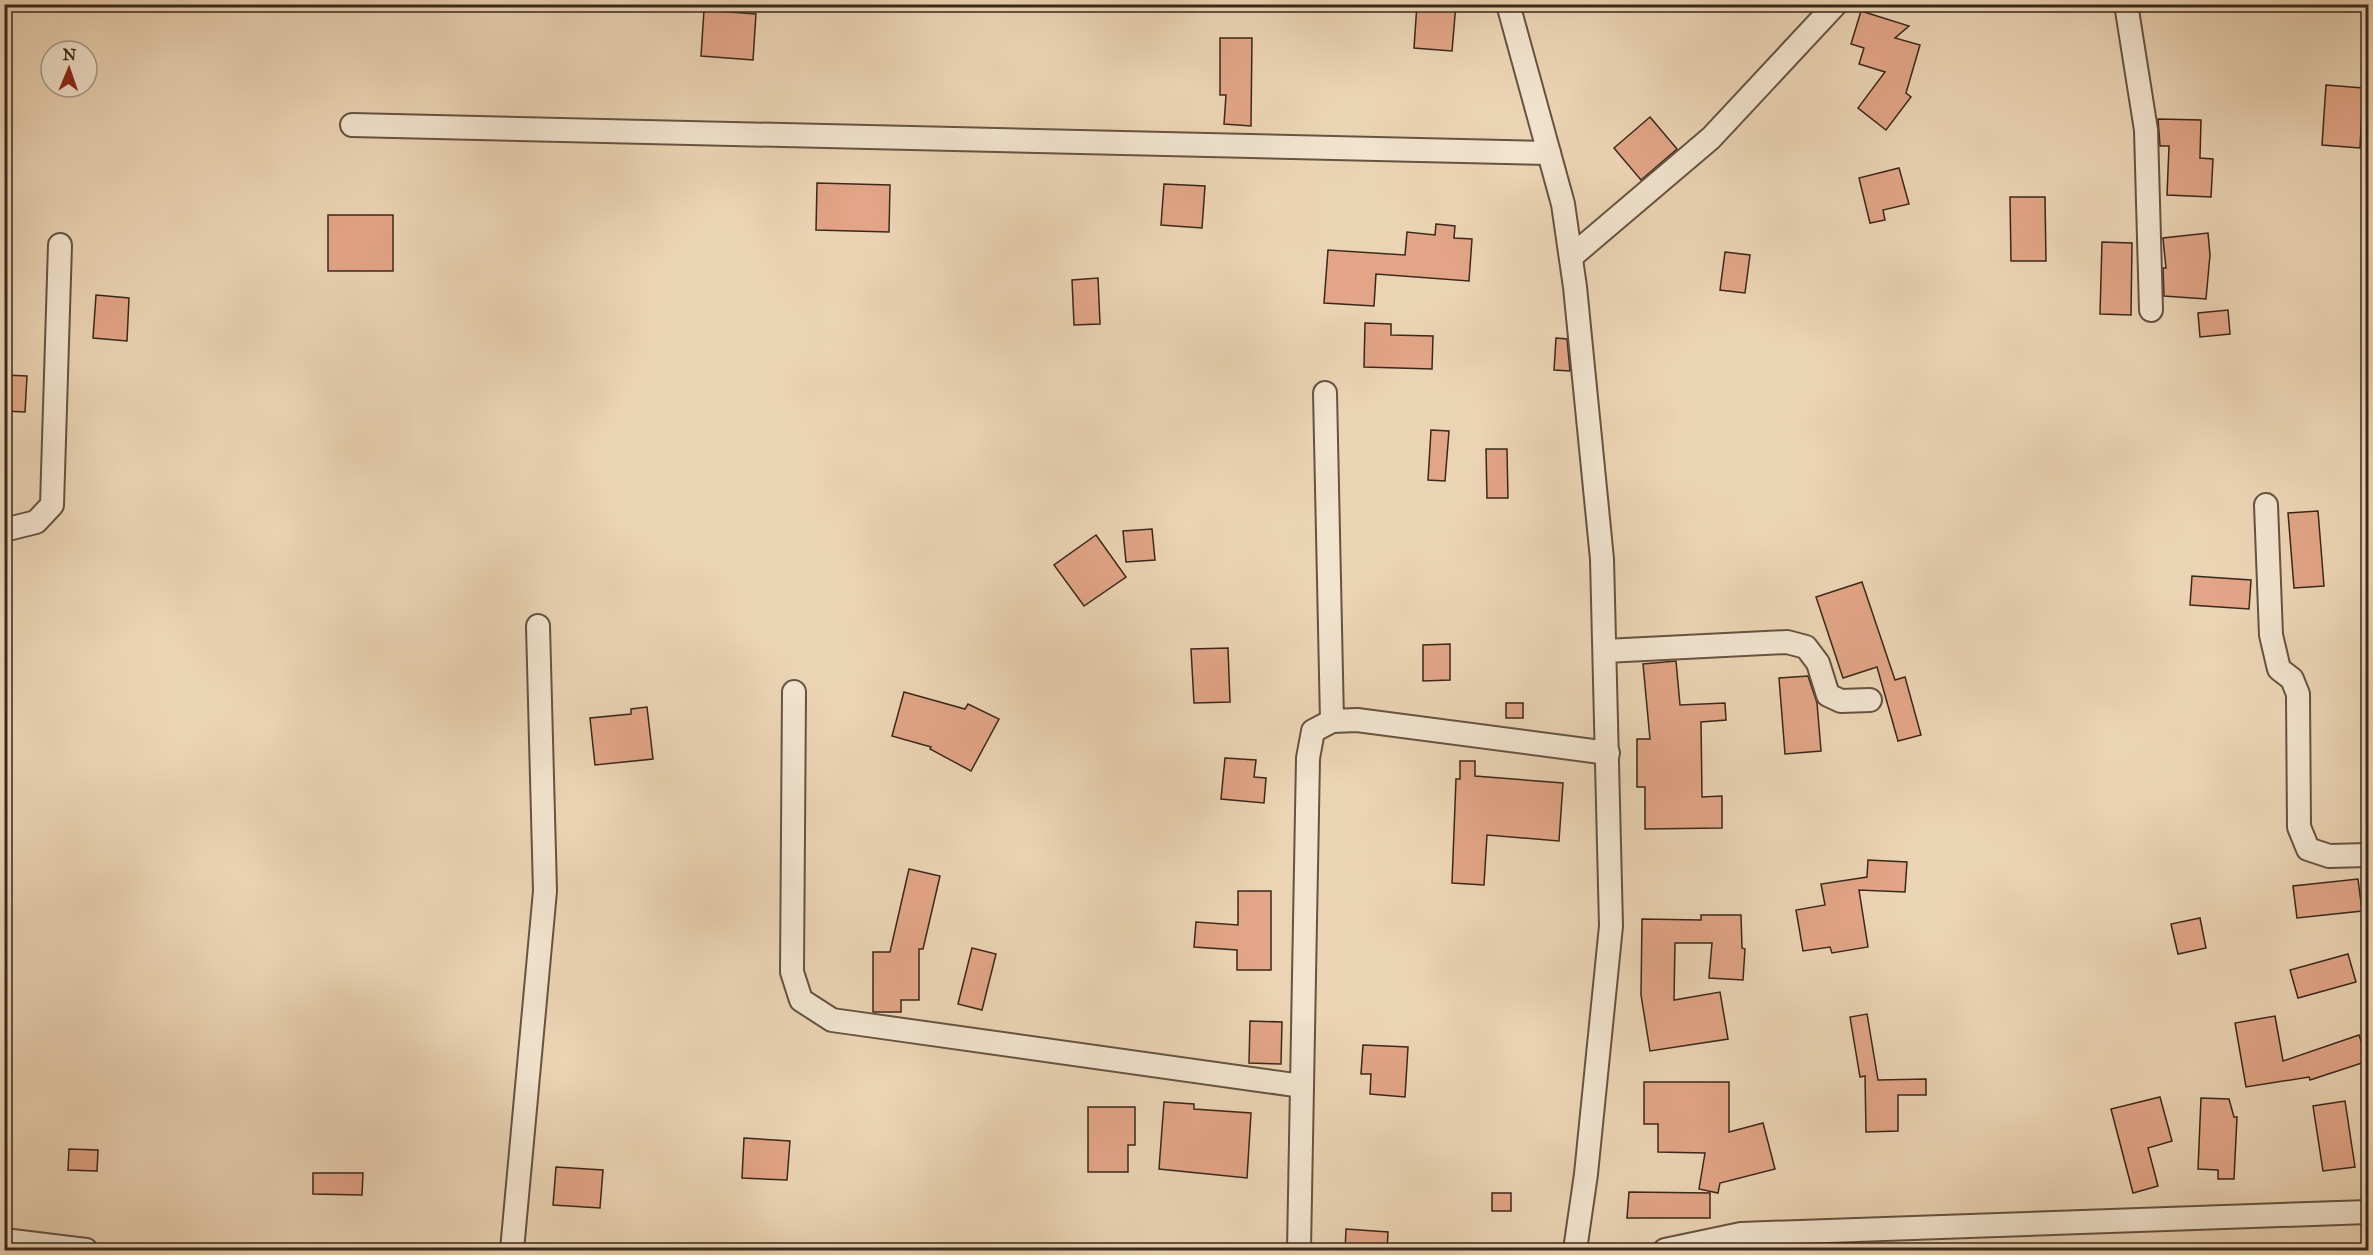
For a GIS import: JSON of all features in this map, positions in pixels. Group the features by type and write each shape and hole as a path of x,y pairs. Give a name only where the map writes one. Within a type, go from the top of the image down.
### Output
{"street":[{"path":"1508,4 1563,204 1602,559 1611,926 1591,1128 1575,1251"},
{"path":"1570,257 1711,138 1836,4"},
{"path":"2126,4 2146,130 2151,310"},
{"path":"352,125 1549,153"},
{"path":"4,530 36,522 52,505 60,245"},
{"path":"1325,393 1332,721"},
{"path":"2266,505 2271,635 2279,669 2292,679 2298,694 2299,827 2308,849 2329,856 2368,855"},
{"path":"512,1251 545,891 538,626"},
{"path":"1605,651 1787,642 1806,647 1818,663 1828,695 1841,701 1870,700"},
{"path":"794,692 792,972 801,1000 832,1020 1302,1086"},
{"path":"1299,1251 1308,758 1313,731 1332,721 1357,720 1608,753"},
{"path":"1665,1251 1741,1234 2368,1212"},
{"path":"4,1240 86,1251"}],"building":[{"path":"1417,4 1456,4 1452,51 1414,48"},
{"path":"704,10 756,14 753,60 701,56"},
{"path":"1861,11 1909,26 1895,38 1920,45 1906,93 1911,97 1886,130 1858,108 1885,72 1859,64 1864,48 1851,44"},
{"path":"1220,38 1252,38 1251,126 1224,124 1226,95 1220,95"},
{"path":"2326,85 2363,88 2360,148 2322,145"},
{"path":"1650,117 1677,149 1641,180 1614,148"},
{"path":"2158,119 2201,120 2200,158 2213,159 2211,197 2167,195 2169,146 2160,146"},
{"path":"1899,168 1909,204 1883,210 1885,220 1870,223 1859,178"},
{"path":"817,183 890,185 889,232 816,230"},
{"path":"1164,184 1205,186 1202,228 1161,225"},
{"path":"2010,197 2045,197 2046,261 2011,261"},
{"path":"328,215 393,215 393,271 328,271"},
{"path":"1436,224 1455,226 1454,238 1472,239 1469,281 1376,274 1374,306 1324,303 1328,250 1405,255 1407,232 1435,235"},
{"path":"2208,233 2210,255 2206,299 2164,296 2163,268 2166,268 2163,238"},
{"path":"2102,242 2132,243 2131,315 2100,314"},
{"path":"1725,252 1750,255 1745,293 1720,290"},
{"path":"1098,278 1100,324 1074,325 1072,280"},
{"path":"96,295 129,298 127,341 93,338"},
{"path":"2228,310 2230,334 2200,337 2198,313"},
{"path":"1365,323 1391,324 1391,335 1433,336 1432,369 1364,367"},
{"path":"1556,338 1567,339 1570,371 1554,370"},
{"path":"4,375 27,376 25,412 4,411"},
{"path":"1431,430 1449,431 1445,481 1428,480"},
{"path":"1486,449 1507,449 1508,498 1487,498"},
{"path":"2318,511 2324,586 2294,588 2288,513"},
{"path":"1152,529 1155,560 1126,562 1123,531"},
{"path":"1096,535 1126,577 1084,606 1054,565"},
{"path":"2192,576 2251,580 2249,609 2190,605"},
{"path":"1862,582 1895,680 1905,677 1921,735 1898,741 1877,667 1843,678 1816,597"},
{"path":"1450,644 1450,680 1423,681 1423,645"},
{"path":"1228,648 1230,702 1194,703 1191,649"},
{"path":"1676,661 1680,705 1725,703 1726,720 1701,722 1702,797 1722,796 1722,828 1645,829 1645,787 1637,787 1637,739 1650,739 1643,664"},
{"path":"1808,676 1817,703 1821,751 1785,754 1779,678"},
{"path":"904,692 965,709 968,704 999,719 971,771 930,749 931,747 892,736"},
{"path":"1506,703 1523,703 1523,718 1506,718"},
{"path":"647,707 653,759 595,765 590,718 631,714 631,709"},
{"path":"1225,758 1256,760 1254,777 1266,778 1264,803 1221,799"},
{"path":"1460,761 1475,761 1475,776 1563,783 1559,841 1487,835 1484,885 1452,883 1456,779 1460,779"},
{"path":"1868,860 1907,862 1905,892 1859,890 1868,947 1832,953 1830,947 1803,951 1796,910 1825,905 1821,884 1867,877"},
{"path":"909,869 940,876 923,949 919,949 919,1000 901,1000 901,1012 873,1012 873,952 890,952"},
{"path":"2358,879 2362,911 2297,918 2293,886"},
{"path":"1238,891 1271,891 1271,970 1237,970 1237,950 1194,947 1196,922 1238,925"},
{"path":"1701,915 1741,915 1742,948 1745,949 1743,980 1709,978 1712,943 1675,943 1674,1000 1720,992 1728,1039 1650,1051 1641,995 1642,919 1701,920"},
{"path":"2200,918 2206,948 2178,954 2171,924"},
{"path":"972,948 996,954 982,1010 958,1004"},
{"path":"2348,954 2356,982 2298,998 2290,970"},
{"path":"1867,1014 1878,1080 1926,1079 1926,1095 1898,1095 1898,1131 1866,1132 1865,1076 1860,1077 1850,1017"},
{"path":"2275,1016 2283,1061 2359,1035 2368,1061 2310,1080 2309,1077 2246,1087 2235,1023"},
{"path":"1250,1021 1282,1022 1281,1064 1249,1063"},
{"path":"1363,1045 1408,1047 1405,1097 1370,1094 1371,1074 1361,1074"},
{"path":"1644,1082 1729,1082 1729,1132 1763,1123 1775,1169 1720,1183 1718,1193 1699,1189 1705,1153 1658,1152 1658,1124 1644,1124"},
{"path":"2160,1097 2172,1141 2148,1148 2158,1186 2133,1193 2111,1109"},
{"path":"2201,1098 2229,1099 2234,1117 2237,1117 2234,1179 2218,1179 2218,1170 2198,1169"},
{"path":"2345,1101 2355,1167 2323,1171 2313,1106"},
{"path":"1164,1102 1194,1104 1194,1109 1251,1113 1247,1178 1159,1169"},
{"path":"1088,1107 1135,1107 1135,1145 1128,1145 1128,1172 1088,1172"},
{"path":"744,1138 790,1141 787,1180 742,1178"},
{"path":"69,1149 98,1150 97,1171 68,1170"},
{"path":"556,1167 603,1170 600,1208 553,1205"},
{"path":"313,1173 363,1173 362,1195 313,1194"},
{"path":"1629,1192 1710,1193 1710,1218 1627,1218"},
{"path":"1492,1193 1511,1193 1511,1211 1492,1211"},
{"path":"1346,1229 1388,1232 1387,1251 1345,1251"}]}
